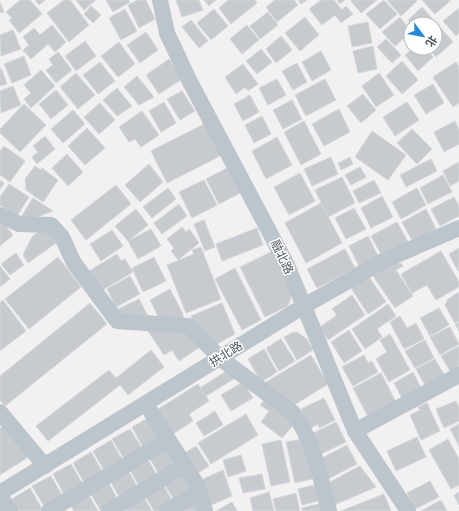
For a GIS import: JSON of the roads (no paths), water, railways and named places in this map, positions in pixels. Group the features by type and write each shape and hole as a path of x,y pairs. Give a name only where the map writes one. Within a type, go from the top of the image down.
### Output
{"street":[{"name":"融北路","path":"160,0 167,32 189,80 287,265 355,431 408,511"},
{"path":"0,215 20,224 51,225 62,237 74,264 117,321 189,326 220,358 293,413 301,422 319,475 329,511"},
{"name":"拱北路","path":"0,494 304,306 382,261 459,228"},
{"path":"355,431 459,375"},
{"path":"146,404 199,492 205,511"},
{"path":"0,412 45,466"},
{"path":"49,511 168,440"},
{"path":"109,511 184,466"},
{"path":"167,511 199,492"},
{"path":"0,494 10,511"}]}
